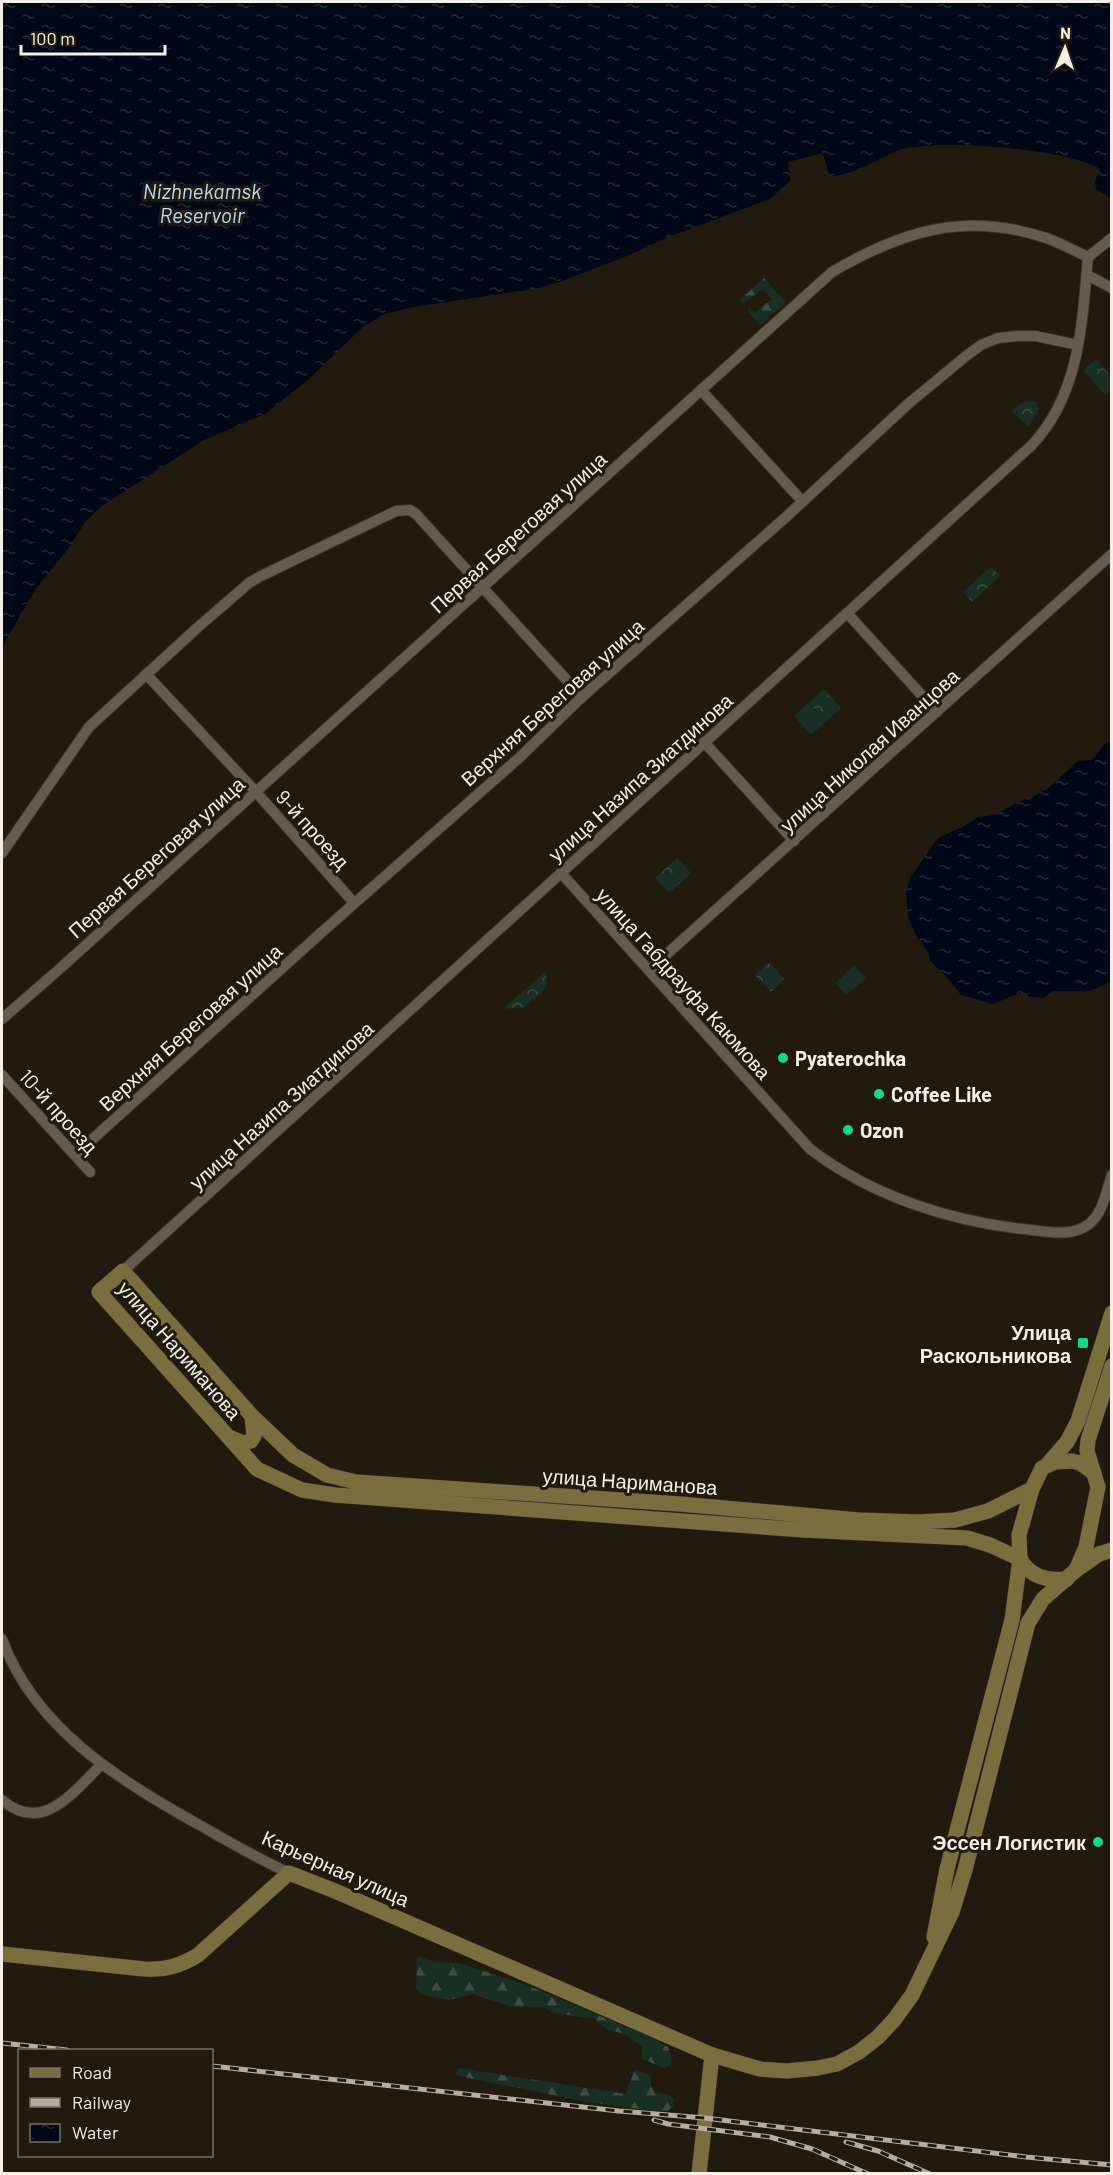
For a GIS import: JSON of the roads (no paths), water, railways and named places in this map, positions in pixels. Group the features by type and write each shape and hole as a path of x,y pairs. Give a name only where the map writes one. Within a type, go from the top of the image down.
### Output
{"main road":[{"name":"улица Нариманова","path":"1032,1489 988,1511 955,1520 918,1522 859,1520 680,1504 368,1484 327,1475 293,1455 252,1416 123,1271 99,1293 257,1469 302,1490 345,1496 803,1530 967,1538 1020,1558 1028,1570 1041,1578 1049,1580 1072,1574"},
{"path":"931,1955 947,1869 1012,1620 1020,1558 1019,1535 1037,1475 1067,1442 1078,1421 1112,1313"},
{"path":"1072,1574 1086,1547 1096,1480 1087,1451 1088,1440 1112,1366"},
{"path":"227,1436 243,1443 251,1441 254,1436 252,1416"},
{"path":"1047,1465 1055,1462 1080,1463 1096,1480 1112,1503"},
{"path":"931,1955 952,1912 965,1870 1028,1623 1043,1599 1098,1554 1112,1550"},
{"path":"2,1954 144,1969 164,1970 183,1965 198,1955 289,1873"},
{"name":"Карьерная улица","path":"289,1873 712,2055 760,2069 787,2071 818,2068 837,2064 859,2052 894,2020 912,1995 931,1955"},
{"path":"699,2174 712,2055"}],"street":[{"name":"Первая Береговая улица","path":"2,1019 831,272 899,238 950,227 993,227 1022,231 1046,238 1088,257"},
{"path":"1088,257 1112,238"},
{"name":"улица Назипа Зиатдинова","path":"123,1271 1024,453 1058,411 1067,391 1077,345 1088,257"},
{"path":"1087,275 1112,288"},
{"name":"Верхняя Береговая улица","path":"75,1155 354,903 519,758 582,697 908,404 966,356 981,345 998,338 1017,336 1035,336 1077,345"},
{"path":"701,390 802,501"},
{"path":"2,853 89,727 146,674 255,580 396,511 410,510 416,514 582,697"},
{"name":"улица Николая Иванцова","path":"649,970 1112,554"},
{"path":"847,613 937,712"},
{"name":"9-й проезд","path":"146,674 256,792 354,903"},
{"path":"704,742 794,841"},
{"name":"улица Габдрауфа Каюмова","path":"561,873 810,1149 842,1171 917,1206 974,1223 1060,1233 1081,1229 1089,1224 1100,1211 1112,1175"},
{"name":"10-й проезд","path":"2,1075 90,1172"},
{"name":"Карьерная улица","path":"2,1639 20,1680 59,1728 102,1764 153,1799 261,1860 289,1873"},
{"path":"2,1800 12,1809 23,1812 47,1811 58,1806 102,1764"}],"water":[{"name":"Nizhnekamsk Reservoir","path":"2,2 1111,2 1111,198 1096,189 1095,181 1099,171 1097,167 1057,155 969,145 918,147 900,150 849,173 831,176 823,153 788,162 791,180 770,199 666,238 565,280 540,288 414,307 385,314 364,326 309,379 265,414 204,440 102,506 86,521 68,549 38,586 2,648"},
{"path":"1111,741 1111,982 1090,991 1053,991 1043,998 1029,997 1022,992 993,1004 961,995 930,961 928,952 915,934 908,916 906,893 910,878 938,838 978,817 994,815 1024,799 1030,800 1039,792 1046,790 1078,761 1092,760 1106,743"}],"railway":[{"path":"2,2043 58,2049"},
{"path":"213,2066 619,2111 705,2118 1026,2157 1112,2165"},
{"path":"654,2120 668,2124 770,2137 812,2149 868,2174"},
{"path":"846,2142 878,2151 930,2174"}],"place":[{"name":"Pyaterochka","path":"783,1058"},
{"name":"Coffee Like","path":"879,1094"},
{"name":"Ozon","path":"848,1130"},
{"name":"Улица Раскольникова","path":"1083,1343"},
{"name":"Эссен Логистик","path":"1098,1842"}]}
